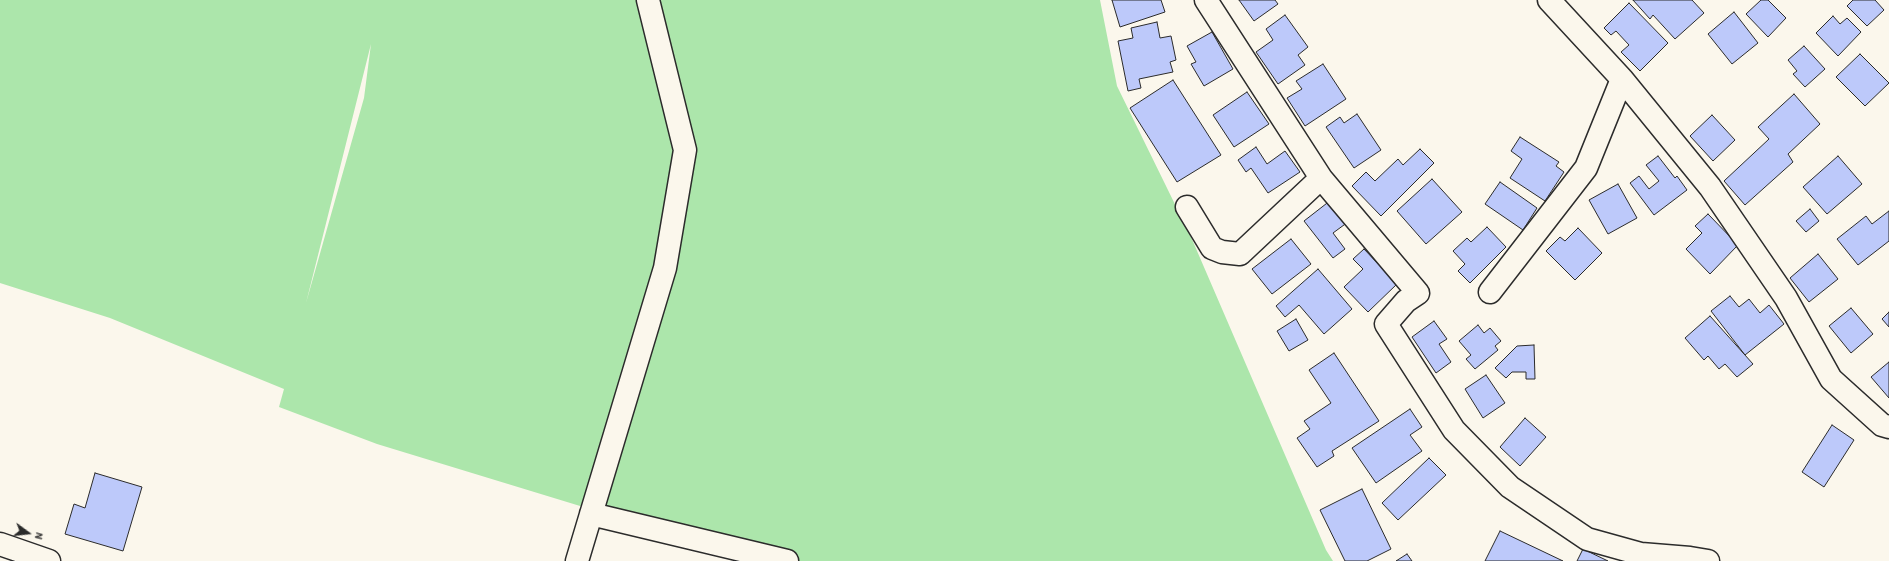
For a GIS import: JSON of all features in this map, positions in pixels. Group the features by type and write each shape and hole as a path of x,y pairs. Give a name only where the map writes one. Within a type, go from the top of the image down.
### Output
{"street":[{"path":"577,561 665,268 685,150 648,0"},
{"path":"1206,0 1321,178 1418,293 1406,301 1386,324 1454,430 1510,487 1587,539 1640,554 1708,561"},
{"path":"1549,0 1622,80 1710,187 1786,298 1831,379 1887,423"},
{"path":"1490,292 1586,168 1622,80"},
{"path":"1187,208 1212,248 1222,252 1240,254 1321,178"},
{"path":"591,514 786,561"},
{"path":"0,544 49,561"}],"green space":[{"path":"0,0 1100,0 1117,86 1191,237 1326,550 1333,561 787,561 662,531 377,444 279,407 284,389 110,318 0,283","holes":["371,44 364,98 306,303"]}],"building":[{"path":"1112,0 1161,0 1165,12 1120,27"},
{"path":"1239,0 1275,0 1278,4 1254,21"},
{"path":"1633,0 1692,0 1704,13 1675,39 1653,15 1650,19"},
{"path":"1761,0 1768,0 1786,18 1768,37 1746,14"},
{"path":"1853,0 1875,0 1884,10 1867,26 1847,6"},
{"path":"1629,3 1668,43 1640,71 1621,52 1629,45 1616,31 1611,35 1604,28"},
{"path":"1734,12 1758,43 1732,64 1708,34"},
{"path":"1285,15 1308,47 1298,55 1305,65 1278,84 1256,52 1273,40 1266,29"},
{"path":"1833,16 1840,24 1847,18 1861,32 1838,56 1816,33"},
{"path":"1157,22 1160,38 1171,36 1176,60 1170,62 1173,72 1139,79 1141,88 1128,91 1118,41 1133,38 1131,28"},
{"path":"1212,32 1233,69 1204,86 1191,64 1196,62 1187,46"},
{"path":"1804,46 1825,69 1805,87 1793,74 1797,71 1788,60"},
{"path":"1860,54 1889,83 1865,106 1836,77"},
{"path":"1323,64 1346,99 1305,126 1287,98 1302,89 1296,81"},
{"path":"1173,80 1221,155 1177,182 1130,108"},
{"path":"1247,92 1269,124 1234,147 1213,115"},
{"path":"1794,94 1820,124 1788,154 1793,162 1745,205 1724,181 1769,139 1758,127"},
{"path":"1357,114 1381,150 1354,168 1326,127 1340,117 1344,123"},
{"path":"1712,115 1735,140 1713,161 1690,136"},
{"path":"1520,137 1559,162 1556,166 1564,172 1545,201 1510,178 1522,159 1511,151"},
{"path":"1256,147 1267,164 1285,151 1300,172 1268,193 1251,168 1246,172 1238,160"},
{"path":"1420,149 1434,163 1381,216 1352,186 1366,172 1375,181 1398,159 1403,165"},
{"path":"1658,156 1675,178 1677,176 1687,190 1654,215 1630,183 1639,176 1649,189 1659,181 1646,165"},
{"path":"1838,156 1862,184 1827,214 1803,187"},
{"path":"1432,179 1462,212 1426,244 1397,211"},
{"path":"1500,182 1537,208 1523,230 1485,204"},
{"path":"1618,184 1637,218 1608,234 1589,200"},
{"path":"1331,200 1348,222 1333,233 1345,249 1333,258 1304,221"},
{"path":"1810,209 1819,221 1806,232 1796,221"},
{"path":"1889,211 1889,241 1858,265 1837,239 1866,216 1872,224"},
{"path":"1708,214 1738,245 1710,274 1686,249 1702,233 1695,226"},
{"path":"1487,227 1506,247 1470,283 1458,271 1465,264 1453,251 1467,238 1471,242"},
{"path":"1578,228 1602,253 1575,280 1546,251 1560,237 1565,241"},
{"path":"1291,239 1311,264 1272,294 1252,269"},
{"path":"1364,249 1397,284 1368,312 1344,287 1363,269 1353,259"},
{"path":"1818,254 1838,279 1809,302 1790,278"},
{"path":"1318,269 1352,309 1324,334 1299,305 1285,317 1276,306"},
{"path":"1730,296 1739,307 1749,299 1760,313 1769,305 1784,324 1745,355 1711,311"},
{"path":"1851,308 1873,334 1851,353 1829,326"},
{"path":"1889,312 1889,327 1882,319"},
{"path":"1710,316 1753,364 1737,377 1725,364 1719,369 1708,356 1704,360 1685,338"},
{"path":"1296,319 1308,340 1289,351 1277,331"},
{"path":"1434,321 1447,339 1439,344 1451,362 1436,373 1412,337"},
{"path":"1478,325 1484,333 1490,328 1501,341 1495,346 1498,350 1475,369 1466,359 1471,355 1459,341"},
{"path":"1534,345 1535,379 1526,379 1526,372 1512,372 1506,378 1495,368 1517,346"},
{"path":"1334,353 1379,421 1332,451 1334,456 1317,467 1297,438 1310,429 1304,421 1331,403 1309,370"},
{"path":"1889,362 1889,398 1871,377"},
{"path":"1486,375 1505,403 1483,418 1465,389"},
{"path":"1410,409 1422,427 1410,435 1422,451 1376,483 1352,448"},
{"path":"1525,418 1546,437 1520,466 1500,447"},
{"path":"1832,425 1854,440 1824,487 1802,472"},
{"path":"1429,458 1446,475 1398,520 1382,503"},
{"path":"95,473 142,487 123,551 65,534 74,504 85,508"},
{"path":"1362,489 1391,549 1367,561 1345,561 1320,510"},
{"path":"1500,531 1563,561 1485,561"},
{"path":"1583,549 1608,561 1577,561"},
{"path":"1407,554 1412,561 1396,561"}]}
